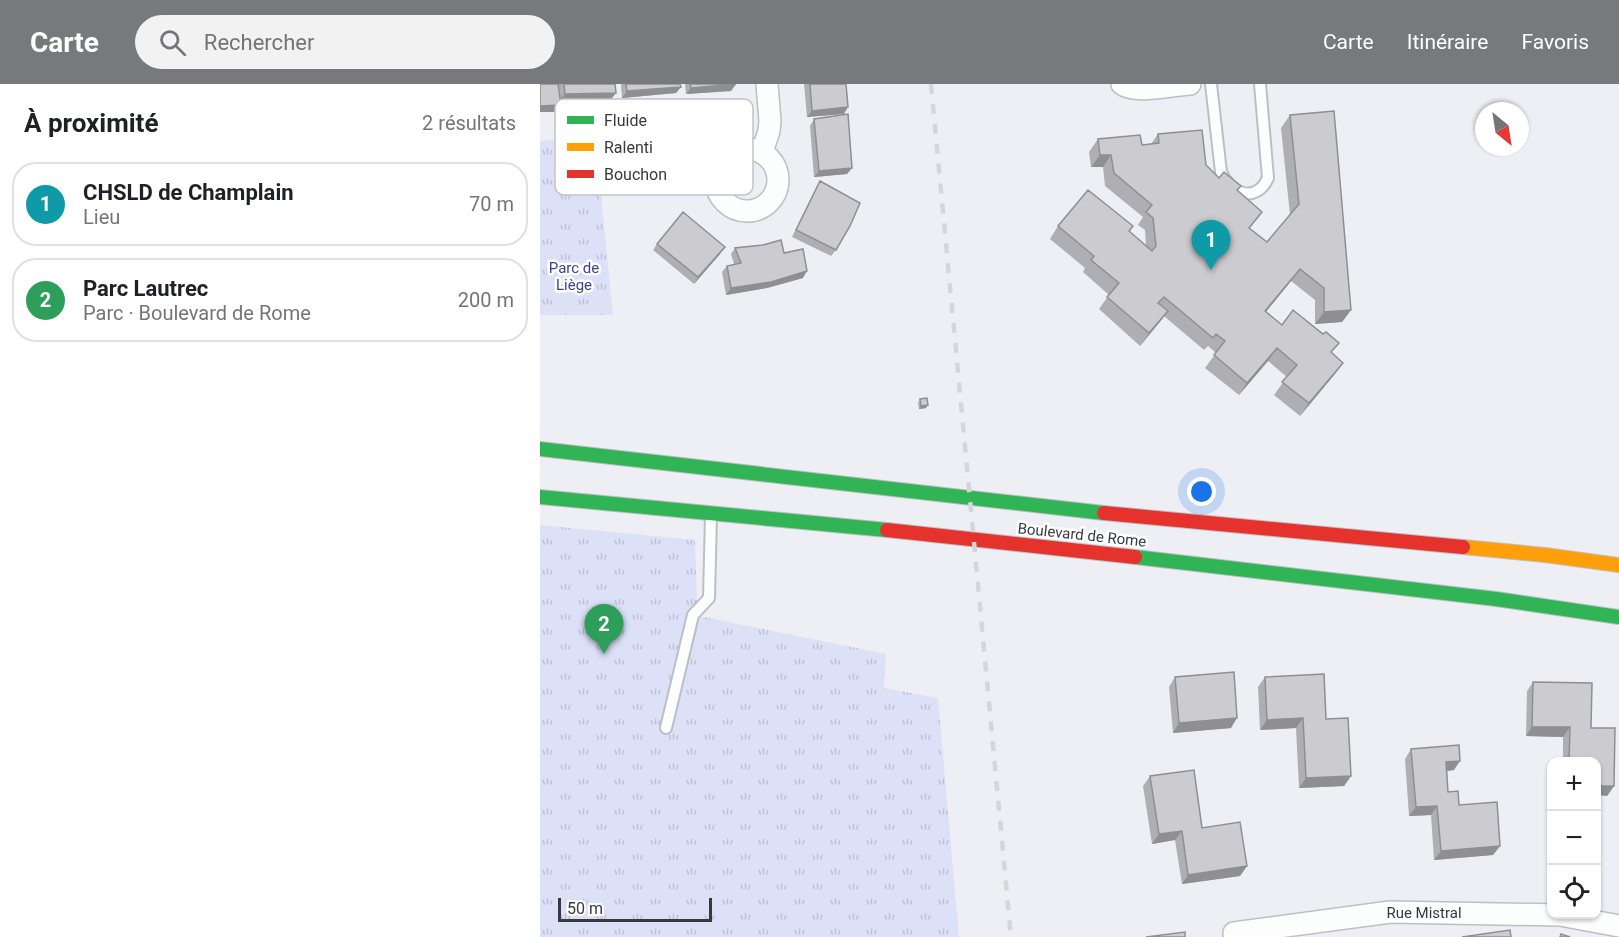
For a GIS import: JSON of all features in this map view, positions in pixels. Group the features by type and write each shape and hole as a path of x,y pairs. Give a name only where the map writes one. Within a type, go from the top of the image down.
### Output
{"main road":[{"name":"Boulevard de Rome","path":"540,449 992,501 1533,554 1619,565"},
{"name":"Boulevard de Rome","path":"540,497 711,512 1194,564 1527,603 1619,617"}],"street":[{"path":"762,152 770,121 767,84"},
{"path":"1122,84 1138,89 1190,84"},
{"name":"Rue Mistral","path":"1235,937 1234,933 1390,912 1560,915 1619,926"}],"lane":[{"path":"1211,84 1221,172 1224,181 1232,189 1242,194 1264,186 1268,178 1260,84"},
{"path":"666,728 693,615 708,598 711,512"}],"green space":[{"name":"Parc de Liège","path":"555,140 555,195 601,195 613,315 540,315 540,141"},
{"path":"540,525 695,540 697,602 694,615 886,654 884,688 938,698 959,937 540,937"}],"building":[{"path":"540,84 558,84 560,99 555,99 555,105 540,106"},
{"path":"564,84 615,84 616,93 565,94"},
{"path":"626,84 680,84 681,87 627,91"},
{"path":"690,84 736,84 691,88"},
{"path":"810,84 846,84 848,107 812,111"},
{"path":"1334,111 1351,310 1324,312 1324,288 1300,269 1265,311 1282,325 1293,310 1323,334 1326,332 1339,343 1331,352 1343,363 1309,403 1282,382 1297,365 1277,348 1247,383 1214,355 1225,341 1216,334 1213,338 1164,297 1158,303 1168,311 1149,333 1107,297 1119,283 1091,260 1094,256 1058,226 1088,190 1133,226 1129,231 1152,251 1156,246 1153,218 1146,212 1152,205 1114,173 1111,155 1100,155 1098,139 1140,135 1142,145 1159,143 1158,134 1202,130 1206,165 1219,178 1224,172 1241,186 1237,190 1262,212 1249,228 1267,242 1299,204 1290,115"},
{"path":"848,114 852,168 819,171 814,119"},
{"path":"820,181 860,203 836,250 796,230"},
{"path":"683,212 725,247 698,277 657,244"},
{"path":"781,240 784,253 803,249 807,271 771,282 731,288 727,266 741,263 735,248 763,245"},
{"path":"927,398 928,405 921,406 920,399"},
{"path":"1234,672 1237,718 1179,723 1175,677"},
{"path":"1324,674 1326,719 1348,718 1351,776 1306,778 1303,718 1267,720 1265,677"},
{"path":"1533,682 1592,683 1591,728 1615,728 1614,786 1601,786 1601,757 1569,757 1570,727 1532,727"},
{"path":"1459,745 1460,761 1446,762 1448,792 1458,791 1459,805 1497,802 1500,846 1441,851 1437,806 1416,807 1411,749"},
{"path":"1194,770 1202,828 1240,822 1247,866 1188,875 1182,831 1159,834 1150,776"},
{"path":"1510,930 1511,937 1462,937"},
{"path":"1185,932 1185,937 1146,937"}],"railway":[{"path":"931,84 1011,937"}],"traffic: fast":[{"path":"540,449 1104,513"},
{"path":"540,497 887,530"},
{"path":"1135,557 1496,599 1619,617"}],"traffic: slow":[{"path":"1463,547 1619,565"}],"traffic: jam":[{"path":"1104,513 1463,547"},
{"path":"887,530 1135,557"}],"place":[{"name":"CHSLD de Champlain","path":"1211,270"},
{"name":"Parc Lautrec","path":"604,654"}]}
